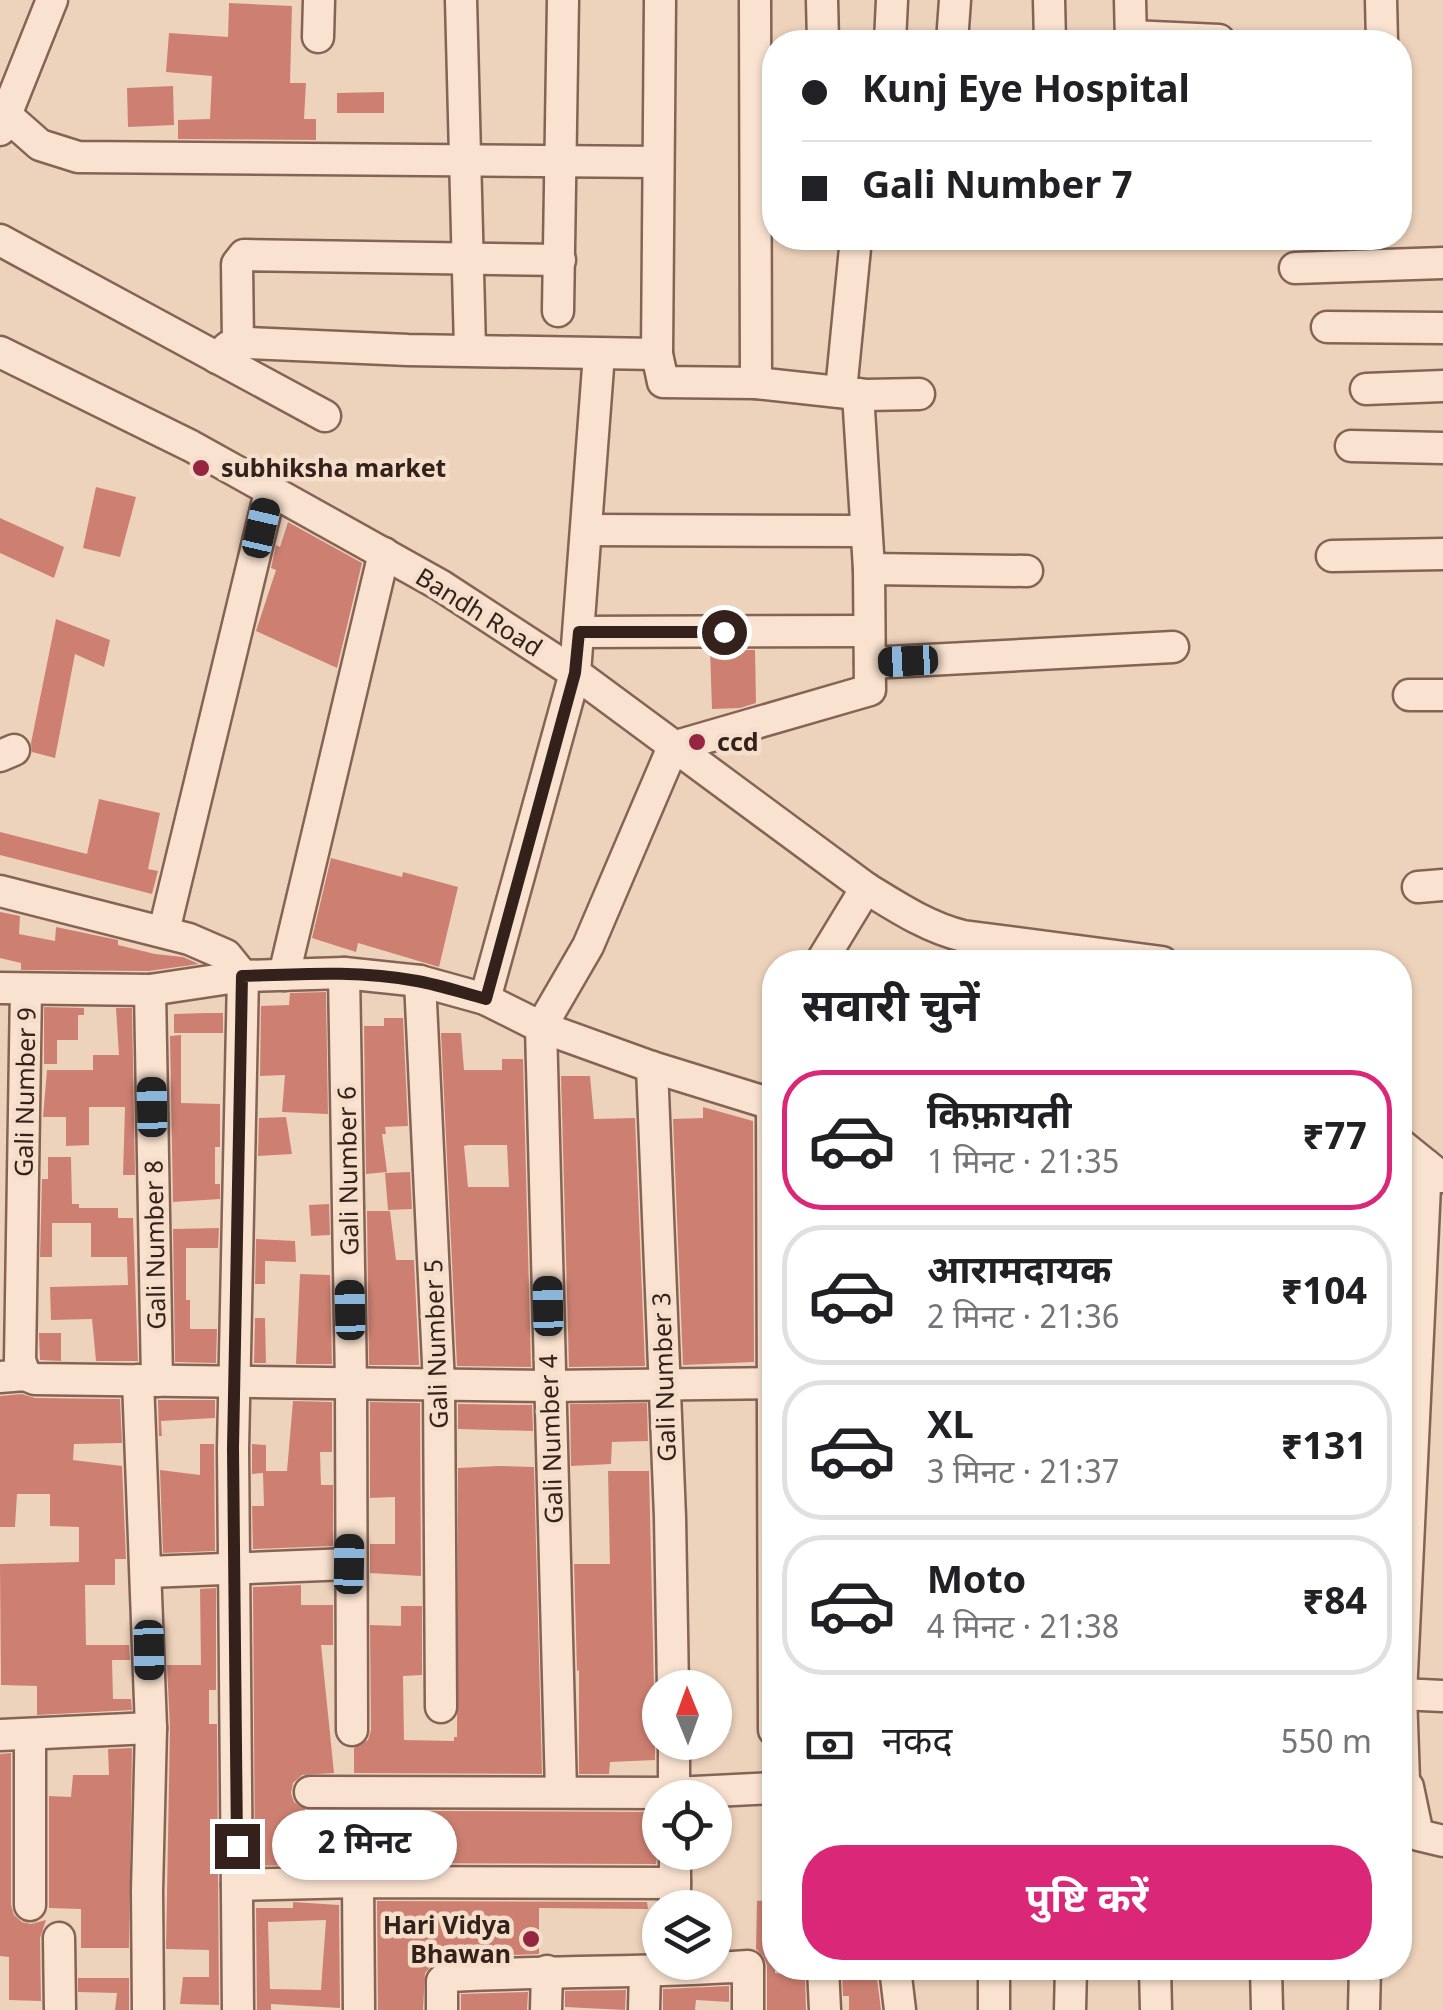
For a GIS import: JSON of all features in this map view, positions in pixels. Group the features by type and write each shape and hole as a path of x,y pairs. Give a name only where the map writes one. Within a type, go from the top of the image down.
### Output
{"street":[{"path":"52,0 3,122 40,144 78,157 658,162"},
{"path":"318,0 318,36"},
{"path":"461,0 470,350"},
{"path":"558,311 563,0"},
{"path":"660,0 660,377 666,383 756,383 920,394"},
{"path":"755,0 762,155"},
{"path":"822,0 823,30"},
{"path":"891,30 892,0"},
{"path":"953,30 955,0"},
{"path":"1049,0 1050,30"},
{"path":"1130,0 1131,30"},
{"path":"1381,0 1382,30"},
{"path":"0,240 227,351 325,416"},
{"path":"756,383 763,250"},
{"path":"541,1027 588,946 673,747 869,691 869,569 850,392 856,250"},
{"path":"1295,268 1391,250 1443,262"},
{"path":"227,351 237,264 244,254 560,260"},
{"path":"1327,327 1443,328"},
{"path":"227,351 658,354"},
{"name":"Bandh Road","path":"0,352 191,446 384,552 575,673 866,888 937,928 1015,950"},
{"path":"486,999 575,673 599,354"},
{"path":"1366,389 1443,386"},
{"path":"1351,446 1443,448"},
{"path":"164,931 270,492"},
{"path":"588,530 865,531"},
{"path":"284,974 384,552"},
{"path":"1332,556 1443,554"},
{"path":"869,569 1027,571"},
{"path":"579,632 868,632"},
{"path":"870,663 1173,647"},
{"path":"1409,694 1443,695"},
{"path":"828,950 866,888"},
{"path":"0,891 164,931 226,954 242,976 232,1569 238,2010"},
{"path":"13,989 150,990 284,974 344,973 420,981 486,999 541,1027 652,1067 762,1098"},
{"name":"Gali Number 6","path":"344,973 352,1384 352,1730"},
{"name":"Gali Number 5","path":"420,981 439,1384 442,1706"},
{"name":"Gali Number 9","path":"12,1376 20,1360 13,989"},
{"name":"Gali Number 8","path":"148,2010 151,1728 147,1572 143,1551 150,990"},
{"name":"Gali Number 4","path":"541,1027 561,1792"},
{"name":"Gali Number 3","path":"652,1067 671,1670"},
{"path":"1412,1154 1434,1172 1412,1510"},
{"path":"12,1376 35,1380 549,1386 762,1383"},
{"path":"147,1572 349,1564"},
{"path":"1412,1695 1443,1696"},
{"path":"30,1905 15,1735 151,1728"},
{"path":"732,1791 762,1789"},
{"path":"310,1792 642,1794"},
{"path":"1412,1814 1418,1835 1443,1841"},
{"path":"238,1885 675,1881"},
{"path":"358,1882 359,2010"},
{"path":"59,1938 60,2010"},
{"path":"732,1966 748,1966 748,2010"},
{"path":"546,2010 547,1971"},
{"path":"442,2010 444,1977 547,1971 642,1972"},
{"path":"644,2010 645,1980"},
{"path":"823,1980 824,2010"},
{"path":"896,1980 900,2010"},
{"path":"994,1980 994,2010"},
{"path":"1070,2010 1071,1980"},
{"path":"1155,1980 1156,2010"},
{"path":"1266,1980 1267,2010"},
{"path":"1364,2010 1365,1980"}],"building":[{"path":"229,3 292,6 290,83 306,83 304,119 316,119 316,140 178,139 178,120 210,119 212,76 166,72 169,33 228,37"},
{"path":"173,86 174,125 128,127 127,88"},
{"path":"384,92 384,113 337,113 337,93"},
{"path":"96,487 136,497 120,557 83,548"},
{"path":"0,518 64,547 54,578 0,553"},
{"path":"288,522 362,563 337,668 256,631 276,570 271,568 276,545 280,547"},
{"path":"56,619 110,640 104,667 75,654 55,758 32,752 31,743"},
{"path":"710,650 755,650 756,703 712,709"},
{"path":"99,799 160,813 148,869 158,871 152,894 0,855 0,832 87,854"},
{"path":"331,858 458,887 439,967 358,943 356,952 312,938"},
{"path":"0,912 20,916 19,934 55,941 56,927 199,964 149,971 21,970 21,963 0,958"},
{"path":"326,992 328,1114 282,1112 285,1075 260,1076 261,1006 289,1005 290,993"},
{"path":"44,1007 84,1008 84,1015 78,1015 78,1040 57,1040 57,1064 44,1064"},
{"path":"116,1008 132,1008 135,1175 123,1175 125,1107 89,1107 89,1145 66,1146 66,1117 43,1117 47,1070 93,1070 93,1055 119,1055"},
{"path":"223,1013 223,1033 174,1033 174,1014"},
{"path":"384,1018 403,1018 408,1126 385,1127 386,1134 382,1134 387,1172 366,1174 364,1026 384,1026"},
{"path":"441,1033 461,1033 464,1070 502,1070 502,1059 523,1059 531,1367 457,1366","holes":["507,1145 509,1187 468,1187 464,1146"]},
{"path":"181,1035 181,1103 220,1104 215,1184 220,1184 220,1199 173,1202 170,1036"},
{"path":"561,1076 590,1076 594,1119 635,1118 645,1366 569,1367"},
{"path":"703,1107 753,1121 754,1362 683,1365 673,1119 703,1118"},
{"path":"286,1117 292,1154 258,1156 259,1118"},
{"path":"48,1157 71,1157 72,1204 79,1204 79,1208 118,1208 118,1218 133,1218 138,1361 96,1361 92,1319 51,1320 50,1287 128,1285 127,1257 91,1257 91,1223 52,1223 52,1257 40,1257 42,1179 48,1179"},
{"path":"410,1172 412,1209 388,1210 385,1173"},
{"path":"329,1204 330,1235 311,1236 309,1205"},
{"path":"367,1211 390,1211 396,1260 414,1260 419,1365 369,1365"},
{"path":"219,1228 218,1248 186,1248 190,1329 217,1329 216,1363 175,1362 173,1229"},
{"path":"256,1239 295,1241 296,1262 265,1261 265,1284 255,1284"},
{"path":"300,1274 330,1275 332,1364 296,1364"},
{"path":"255,1318 265,1318 266,1363 254,1363"},
{"path":"39,1333 61,1333 61,1361 40,1360"},
{"path":"22,1394 35,1398 120,1399 122,1443 74,1444 73,1460 122,1466 126,1559 115,1559 115,1585 85,1585 86,1645 129,1645 130,1660 112,1660 113,1699 131,1699 132,1710 37,1715 37,1686 1,1685 0,1564 79,1562 79,1527 50,1526 50,1494 17,1494 15,1527 0,1527 0,1396"},
{"path":"158,1400 215,1400 215,1418 161,1421 159,1436"},
{"path":"293,1401 332,1402 332,1452 320,1452 321,1485 333,1485 333,1546 253,1549 252,1506 264,1506 263,1473 252,1474 252,1444 266,1445 266,1471 287,1471"},
{"path":"370,1402 420,1403 421,1576 370,1573 370,1544 395,1544 395,1497 370,1498"},
{"path":"647,1403 648,1441 612,1442 611,1464 571,1466 570,1404"},
{"path":"458,1404 532,1405 533,1431 458,1429"},
{"path":"200,1444 214,1444 215,1551 163,1553 160,1470 200,1475"},
{"path":"534,1467 542,1774 354,1773 354,1748 368,1740 371,1730 370,1625 401,1626 401,1606 422,1606 422,1675 403,1676 404,1740 454,1741 457,1737 458,1468"},
{"path":"608,1471 649,1471 654,1670 642,1670 642,1760 655,1760 610,1762 609,1774 579,1774 574,1564 610,1564"},
{"path":"301,1585 301,1605 333,1605 333,1645 321,1645 334,1773 302,1775 293,1783 291,1793 294,1802 305,1809 304,1826 333,1826 332,1854 295,1856 295,1865 255,1866 253,1587"},
{"path":"216,1588 216,1690 209,1690 209,1724 217,1724 219,2005 180,2004 183,1977 209,1977 209,1950 166,1949 170,1728 167,1665 201,1665 200,1589"},
{"path":"132,1748 129,1948 81,1948 81,1909 49,1908 49,1796 71,1797 73,1775 109,1775 108,1749"},
{"path":"11,1753 11,1905 22,1922 46,1920 40,1938 41,2001 9,2000 9,1957 0,1956 0,1754"},
{"path":"367,1811 388,1811 390,1832 424,1830 424,1811 642,1812 642,1864 363,1863"},
{"path":"377,1901 642,1902 642,1909 539,1908 539,1954 445,1958 425,1973 423,2010 378,2010"},
{"path":"757,1901 762,1901 762,1955 756,1949"},
{"path":"293,1902 339,1905 340,2008 271,2004 271,2010 257,2010 256,1908 293,1908","holes":["326,1920 321,1990 270,1989 268,1922"]},
{"path":"78,1978 129,1978 129,2010 115,2010 117,1993 78,1992"},
{"path":"767,1980 805,1980 806,2010 767,2010"},
{"path":"842,1980 877,1980 881,2010 849,2010 849,1996 843,1996"},
{"path":"729,1986 729,2002 696,2000 695,2010 663,2010 663,1989"},
{"path":"626,1990 625,2010 565,2007 565,1991"},
{"path":"528,1992 527,2010 461,2010 461,1994"}],"place":[{"name":"subhiksha market","path":"201,468"},
{"name":"ccd","path":"697,742"},
{"name":"Hari Vidya Bhawan","path":"531,1939"}],"route":[{"path":"237,1846 232,1569 242,976 344,973 389,977 486,999 575,673 579,632 724,632"}]}
